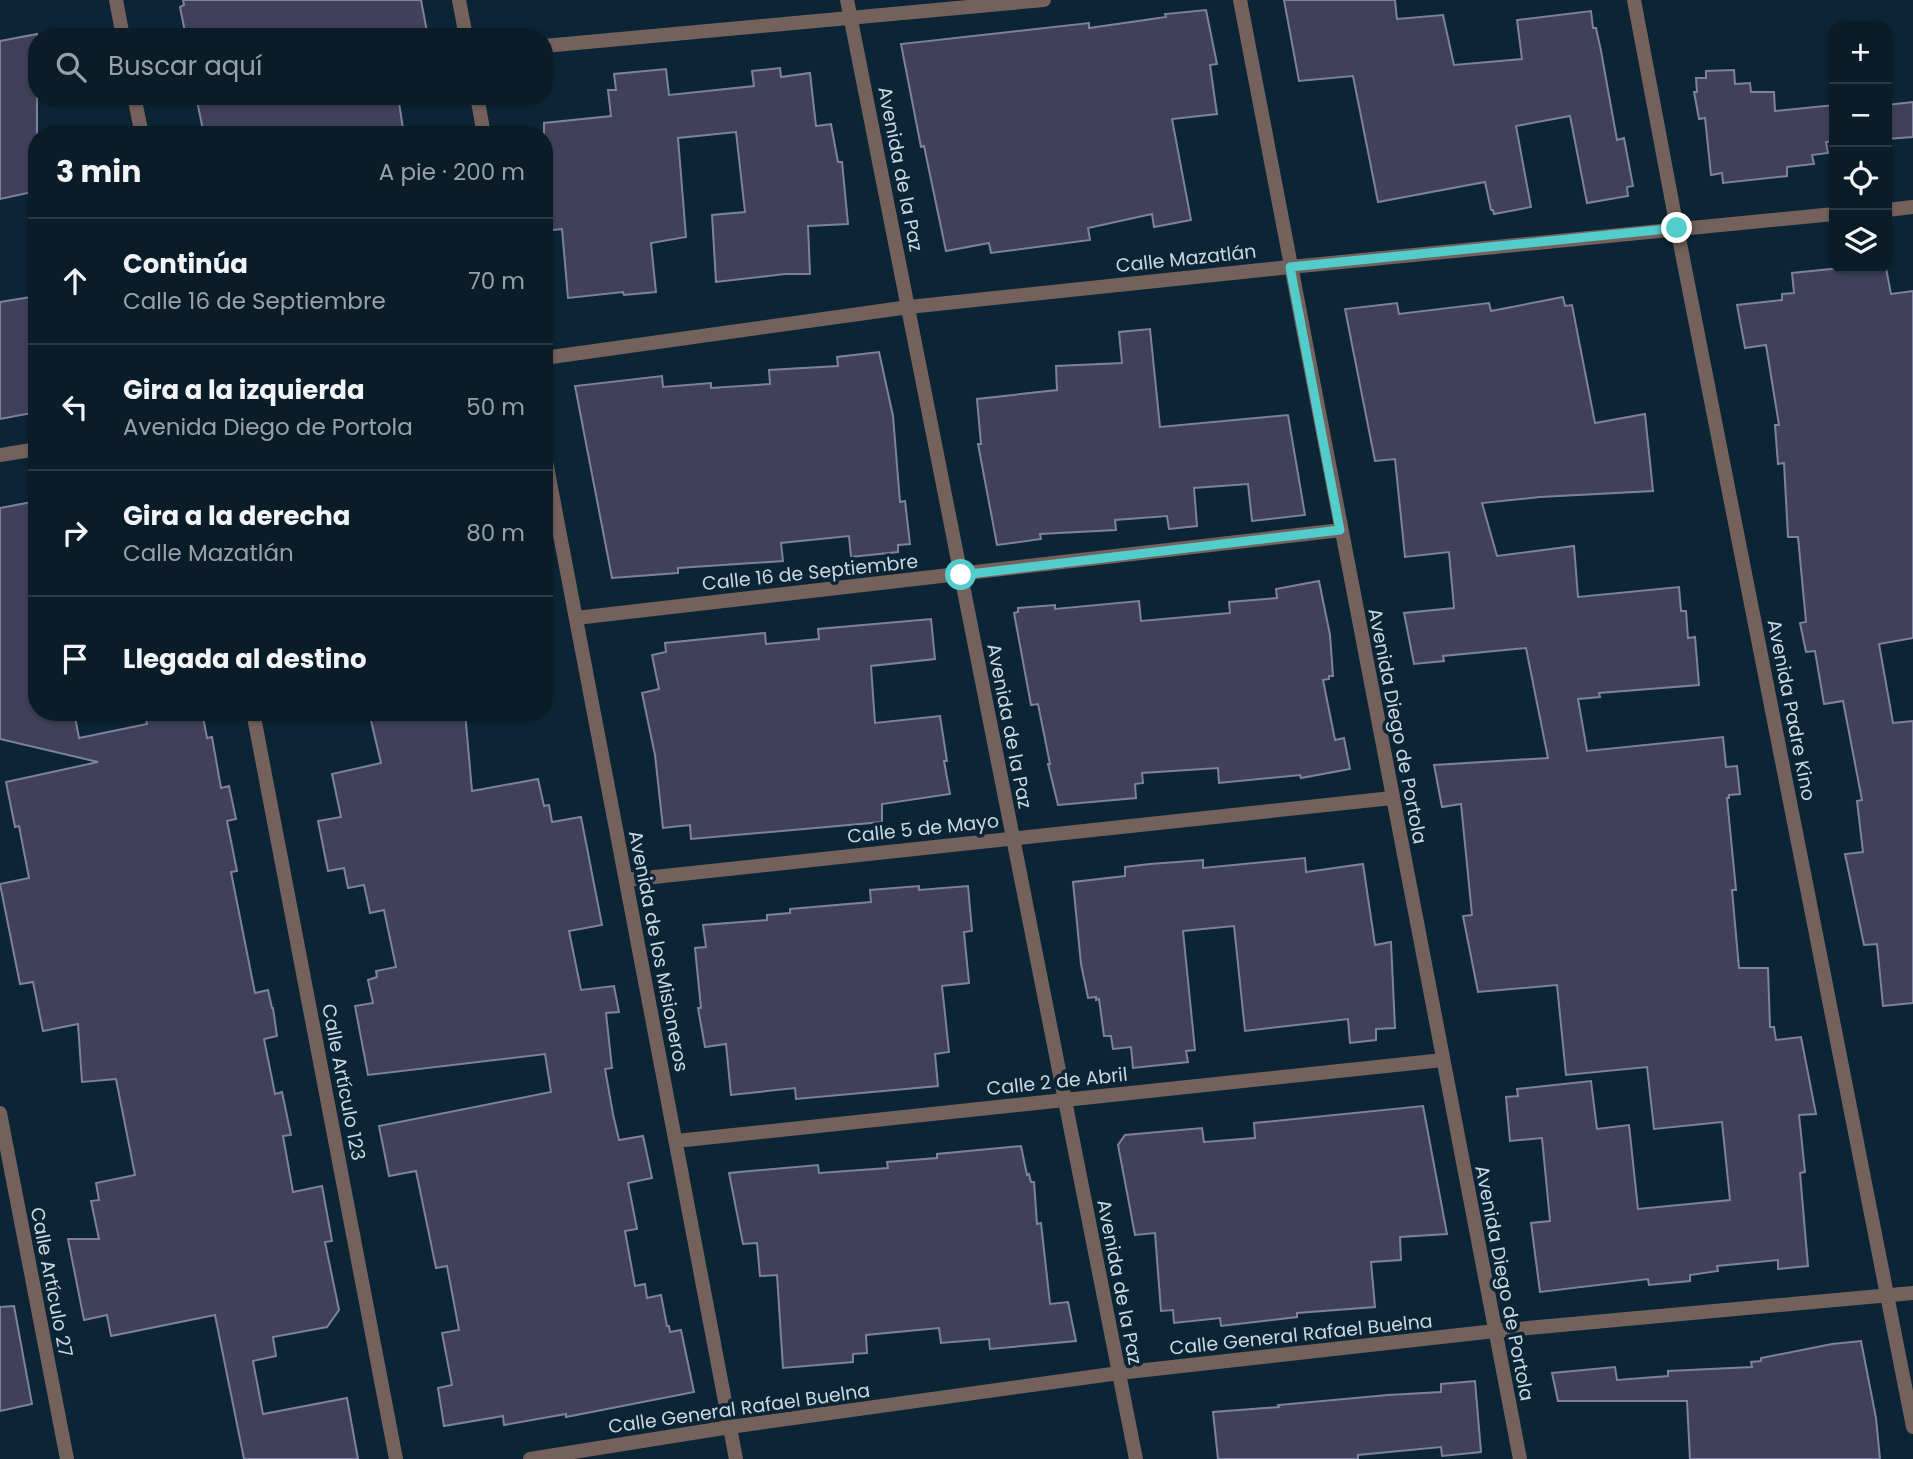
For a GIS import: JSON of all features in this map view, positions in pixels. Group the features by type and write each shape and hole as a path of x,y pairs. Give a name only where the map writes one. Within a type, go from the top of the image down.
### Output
{"street":[{"path":"116,0 121,28"},
{"path":"459,0 464,28"},
{"name":"Avenida de la Paz","path":"847,0 1136,1459"},
{"path":"553,45 1044,0"},
{"name":"Avenida Diego de Portola","path":"1240,0 1520,1459"},
{"name":"Avenida Padre Kino","path":"1634,0 1913,1427"},
{"path":"136,105 140,126"},
{"path":"479,105 482,126"},
{"path":"1892,209 1913,207"},
{"name":"Calle Mazatlán","path":"553,357 909,307 1829,214"},
{"path":"0,455 28,450"},
{"name":"Avenida de los Misioneros","path":"553,498 736,1459"},
{"name":"Calle 16 de Septiembre","path":"576,618 1340,530"},
{"name":"Calle Artículo 123","path":"255,721 396,1459"},
{"name":"Calle 5 de Mayo","path":"626,880 1392,798"},
{"name":"Calle 2 de Abril","path":"676,1141 1443,1060"},
{"name":"Calle Artículo 27","path":"0,1113 67,1459"},
{"name":"Calle General Rafael Buelna","path":"530,1459 730,1427 1119,1373 1495,1331 1913,1293"}],"building":[{"path":"183,0 421,0 426,28 184,28 180,7 184,5"},
{"path":"1284,0 1395,0 1397,19 1443,15 1454,65 1522,59 1517,20 1591,11 1617,140 1624,138 1633,186 1627,187 1628,196 1587,203 1570,116 1516,126 1531,207 1494,214 1485,182 1378,202 1353,76 1299,81"},
{"path":"1206,10 1217,64 1210,65 1217,114 1172,119 1191,220 1154,227 1152,214 1088,228 1090,240 991,253 989,243 946,251 924,146 921,147 901,44 1089,23 1089,28 1166,17 1165,14"},
{"path":"28,36 28,105 37,105 37,126 28,126 28,193 0,199 0,41"},
{"path":"780,68 781,77 810,73 816,126 831,124 838,162 842,162 848,224 808,226 810,274 785,274 716,282 712,215 745,212 736,132 678,138 686,237 651,243 656,292 624,295 623,292 568,298 562,229 553,230 553,126 544,126 544,123 611,116 608,90 616,90 614,74 666,69 669,95 754,86 752,71"},
{"path":"1734,70 1735,84 1750,83 1751,92 1774,92 1775,111 1829,106 1829,142 1826,142 1828,153 1812,155 1814,164 1787,167 1787,176 1723,183 1722,173 1711,175 1705,118 1699,119 1694,92 1697,92 1696,78 1706,78 1706,71"},
{"path":"1913,102 1913,137 1892,139 1892,104"},
{"path":"198,105 399,105 403,126 202,126"},
{"path":"1829,269 1829,273 1887,273 1891,294 1913,291 1913,638 1879,644 1893,723 1913,721 1913,1003 1883,1006 1877,944 1864,945 1845,854 1863,852 1857,801 1862,800 1843,701 1824,704 1815,651 1806,652 1800,623 1806,622 1798,537 1788,537 1784,463 1778,464 1775,425 1779,425 1766,345 1745,348 1737,305 1782,300 1782,294 1794,293 1792,273"},
{"path":"28,297 28,414 0,419 0,302"},
{"path":"1563,297 1565,306 1572,305 1595,423 1645,414 1653,491 1482,503 1497,556 1574,546 1578,597 1679,587 1681,611 1686,611 1688,638 1695,637 1699,685 1599,693 1600,697 1578,699 1587,751 1723,737 1726,767 1737,766 1740,794 1729,795 1727,798 1736,890 1732,890 1739,968 1768,968 1770,1027 1774,1027 1776,1040 1801,1037 1816,1114 1799,1115 1805,1172 1800,1173 1808,1266 1778,1269 1778,1260 1717,1266 1718,1271 1690,1275 1690,1281 1649,1285 1648,1279 1540,1292 1531,1223 1550,1221 1542,1138 1510,1141 1506,1097 1518,1096 1517,1089 1591,1081 1597,1129 1629,1125 1638,1209 1730,1200 1722,1122 1654,1129 1647,1067 1566,1075 1557,985 1478,992 1463,916 1472,915 1461,804 1442,807 1434,765 1548,758 1526,648 1443,656 1444,661 1414,664 1404,613 1454,608 1449,552 1405,557 1395,459 1375,461 1345,309 1397,303 1399,314 1489,303 1491,311"},
{"path":"1150,329 1160,427 1288,415 1305,515 1252,521 1248,484 1194,488 1197,526 1169,529 1167,516 1115,520 1116,530 1040,534 1041,539 997,545 978,444 981,444 977,399 1057,390 1056,366 1122,363 1119,332"},
{"path":"879,352 893,416 900,502 905,501 910,544 898,545 898,552 851,557 849,536 781,543 783,561 678,568 678,573 612,578 575,386 662,376 663,387 711,383 711,388 770,384 769,370 838,366 837,357"},
{"path":"28,503 28,721 76,721 79,738 147,724 146,721 204,721 207,738 212,737 221,788 229,786 236,819 227,821 237,871 231,872 255,993 268,990 273,1008 277,1036 264,1039 275,1094 282,1092 291,1135 283,1136 293,1192 322,1186 332,1241 325,1242 339,1310 327,1327 273,1337 276,1356 253,1361 263,1414 347,1398 358,1459 244,1459 215,1315 111,1336 107,1315 84,1320 68,1239 99,1239 91,1201 99,1200 96,1183 135,1175 116,1079 82,1082 78,1024 43,1031 33,982 20,984 0,884 29,878 19,826 15,827 6,782 98,762 0,739 0,508"},
{"path":"1319,581 1330,635 1333,676 1323,680 1335,740 1344,738 1350,769 1301,778 1300,775 1219,783 1218,768 1142,773 1143,783 1135,784 1136,798 1058,805 1038,704 1031,705 1014,613 1018,612 1018,608 1055,605 1055,609 1139,601 1141,621 1230,613 1229,602 1277,598 1276,589"},
{"path":"931,619 935,659 871,666 875,723 940,716 950,794 882,804 882,822 691,839 690,825 663,828 655,755 642,693 659,689 652,655 666,652 665,643 765,633 766,644 819,639 818,629"},
{"path":"371,721 466,721 472,791 538,779 544,806 549,805 552,822 581,817 602,925 569,931 581,990 614,986 619,1012 606,1013 612,1068 605,1069 613,1114 619,1140 643,1136 652,1178 628,1183 637,1229 625,1231 635,1286 645,1284 647,1298 661,1295 670,1332 681,1330 694,1392 566,1417 566,1414 504,1425 503,1416 444,1426 438,1388 452,1385 442,1333 459,1330 447,1266 436,1268 416,1171 389,1176 379,1126 551,1092 545,1054 368,1075 355,1006 373,1003 368,980 377,977 376,971 396,967 384,910 370,913 364,885 348,888 344,868 328,871 318,821 341,817 332,774 381,763"},
{"path":"1305,858 1306,872 1363,864 1375,945 1391,942 1395,1028 1376,1029 1376,1040 1350,1043 1348,1019 1245,1031 1234,926 1183,931 1195,1050 1186,1051 1188,1062 1133,1068 1131,1047 1113,1049 1111,1036 1104,1036 1099,999 1088,998 1081,964 1073,882 1125,876 1125,867 1150,864 1203,860 1203,868"},
{"path":"919,886 919,890 968,886 972,931 964,932 969,983 942,986 949,1052 935,1054 938,1086 796,1099 795,1088 731,1095 726,1044 705,1047 698,1008 701,1008 695,948 706,947 703,925 767,920 767,915 790,913 790,909 871,902 870,890"},
{"path":"1423,1106 1447,1234 1400,1237 1401,1260 1371,1262 1375,1307 1297,1313 1297,1317 1221,1326 1220,1318 1174,1323 1173,1310 1161,1311 1155,1233 1135,1235 1118,1145 1125,1135 1202,1128 1204,1142 1255,1138 1254,1123"},
{"path":"1021,1146 1027,1175 1029,1174 1031,1182 1034,1182 1037,1224 1041,1223 1050,1304 1068,1302 1076,1341 990,1349 989,1339 941,1343 939,1328 866,1335 867,1353 853,1354 853,1362 783,1368 777,1275 760,1276 757,1243 743,1244 729,1173 818,1165 819,1173 888,1168 887,1162"},
{"path":"14,1306 32,1404 0,1411 0,1307"},
{"path":"1861,1341 1876,1418 1880,1459 1690,1459 1687,1401 1558,1401 1552,1373 1615,1367 1617,1380 1668,1376 1668,1371 1752,1367 1751,1362 1761,1361 1761,1358"},
{"path":"1475,1381 1481,1452 1442,1456 1441,1447 1358,1455 1358,1459 1218,1459 1213,1412 1441,1392 1441,1384"}],"route":[{"path":"961,575 1340,530 1290,267 1677,228"}]}
